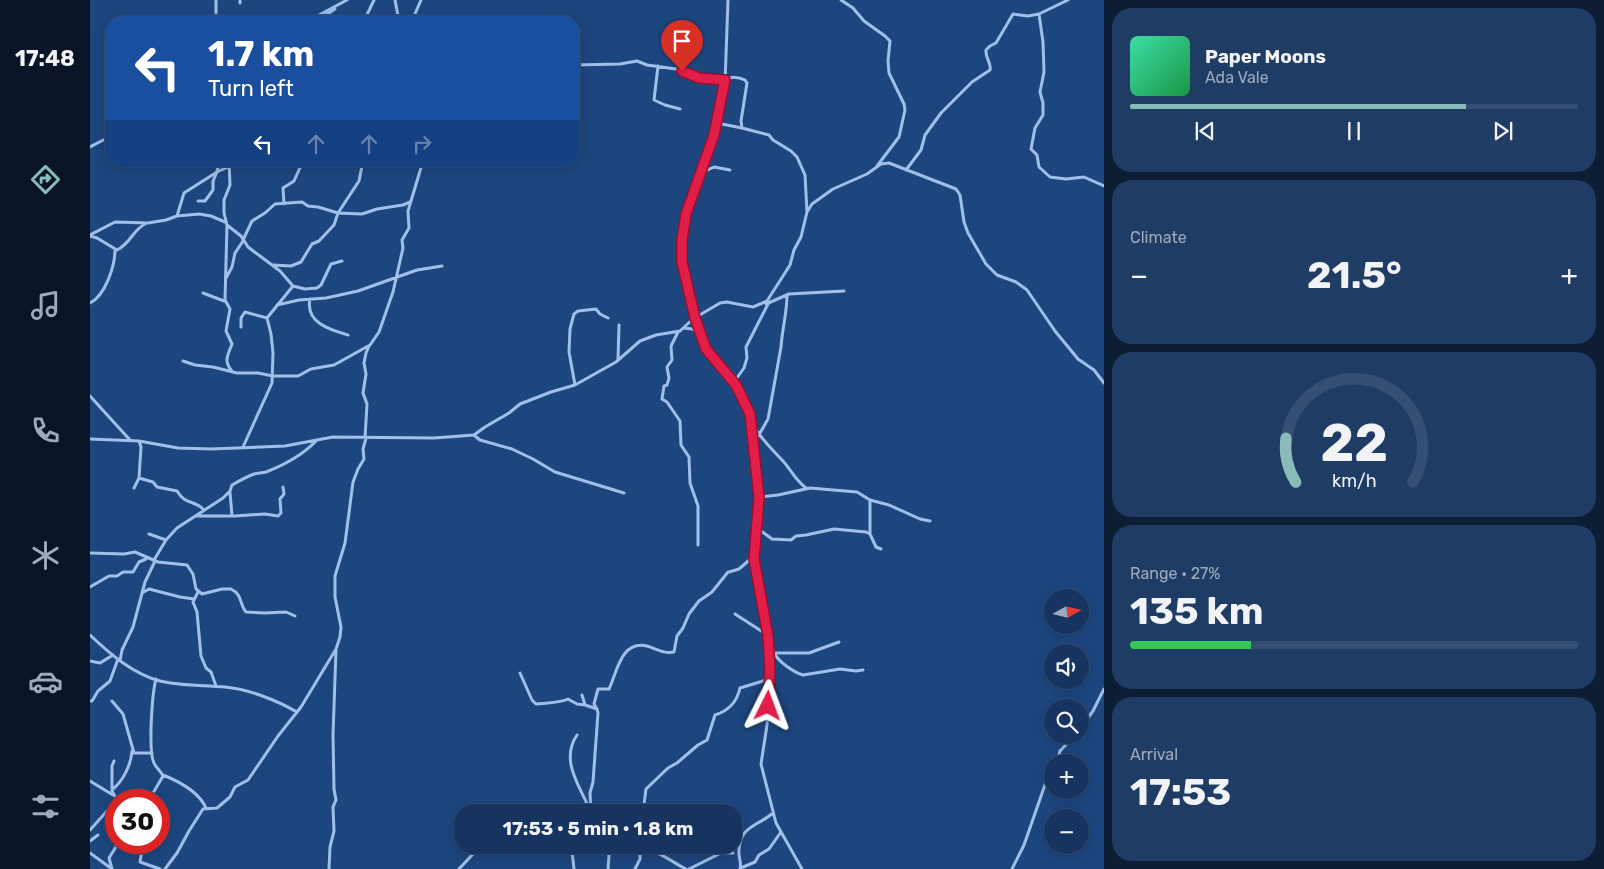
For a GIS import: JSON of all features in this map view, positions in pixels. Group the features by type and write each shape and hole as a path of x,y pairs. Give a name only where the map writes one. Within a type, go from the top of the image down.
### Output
{"street":[{"path":"216,0 216,15"},
{"path":"326,15 348,0"},
{"path":"367,15 374,0"},
{"path":"395,0 398,15"},
{"path":"415,15 421,0"},
{"path":"728,0 725,80 717,123 702,173 688,205 682,243 683,270 701,336 711,355 734,382 748,408 751,422 759,497 754,556 768,636 770,675 767,725 761,764 773,813 781,832 802,869"},
{"path":"807,212 812,204 833,189 867,174 876,167 899,137 904,104 889,73 890,41 886,36 864,21 853,8 840,0"},
{"path":"906,170 920,150 925,135 941,112 972,82 990,70 991,67 987,59 986,50 996,43 1013,14 1028,16 1039,14 1068,0"},
{"path":"320,15 340,5"},
{"path":"1039,14 1044,42 1044,72 1040,92 1043,115 1035,128 1031,149 1037,155 1039,167 1050,177 1066,179 1084,177 1104,186"},
{"path":"580,65 620,64 637,61 647,65 676,69 699,78 725,80 728,78 739,78 747,81 741,120 742,128"},
{"path":"658,66 654,99 659,103 680,109"},
{"path":"717,123 769,135 773,140 791,151 799,161 806,180 807,212 800,240 794,250 790,265 770,298 758,306"},
{"path":"90,147 105,139"},
{"path":"876,167 889,163 957,190 960,195 964,222 968,233 986,264 997,275 1016,282 1027,290 1072,352 1082,363 1094,370 1104,384"},
{"path":"198,201 205,201 211,193 218,167"},
{"path":"177,216 184,193 228,167 230,185 224,200 226,223 225,302"},
{"path":"284,204 283,188 294,182 300,167"},
{"path":"273,266 291,266 301,262 312,244 319,240 334,225 340,206 359,181 362,167"},
{"path":"164,869 181,847 202,811 206,808 217,808 230,797 235,787 248,780 297,712 336,649 340,637 340,627 334,576 345,543 353,482 364,459 362,449 365,438 367,404 362,393 366,374 364,363 366,353 384,320 397,277 403,248 402,240 409,228 408,211 421,167"},
{"path":"702,173 714,167 730,170"},
{"path":"225,278 254,219 266,213 273,205 302,202 308,206 338,213 362,214 410,202"},
{"path":"90,236 115,222 146,223 177,216 199,214 214,216 226,223 240,236 248,247 273,266 293,286 305,289 318,288 331,264 342,260"},
{"path":"90,236 97,238 115,250 119,250 125,246 136,230 146,223"},
{"path":"90,303 99,297 105,287 115,260 115,250"},
{"path":"277,305 358,291 417,270 442,266"},
{"path":"267,318 293,286"},
{"path":"698,545 698,506 690,483 689,457 681,446 680,422 662,398 664,386 667,385 669,379 667,367 672,360 671,346 678,332 695,318 723,302 753,307 768,304 788,295 844,290"},
{"path":"203,293 225,302 230,309 226,331 232,343 226,358 232,372"},
{"path":"753,446 768,419 788,295"},
{"path":"310,299 311,312 320,325 348,335"},
{"path":"734,382 744,368 747,358 746,347 768,304"},
{"path":"575,385 569,352 570,329 574,314 578,311 596,309 600,314 608,318"},
{"path":"241,327 241,318 245,312 267,318"},
{"path":"244,447 272,383 271,334 267,318"},
{"path":"618,361 619,325"},
{"path":"683,328 694,330 701,336"},
{"path":"90,439 131,440 178,448 215,449 285,446 333,437 434,438 474,435 485,426 510,413 520,404 575,385 618,361 640,341 656,335 678,332"},
{"path":"183,361 239,373 298,376 311,369 334,365 370,345"},
{"path":"90,396 131,440"},
{"path":"751,422 796,480 806,489"},
{"path":"474,435 480,440 512,449 551,470 624,493"},
{"path":"90,701 110,681 133,627 142,593 155,560 166,540 177,528 230,492 234,484 254,474 274,469 303,453 317,440"},
{"path":"134,488 139,478 141,447 139,441"},
{"path":"139,478 153,482 159,488 177,491 184,500 200,506 204,510"},
{"path":"196,516 279,515 281,513 280,500 284,494 283,488"},
{"path":"759,497 806,489 857,492 870,500 890,505 920,519 930,521"},
{"path":"230,492 232,516"},
{"path":"870,500 870,534 876,547 881,548"},
{"path":"865,532 870,525"},
{"path":"757,528 770,538 791,540 796,536 834,529 870,534"},
{"path":"149,534 166,540"},
{"path":"90,553 124,554 134,552 147,558 188,566 193,574 195,587 198,592 204,594 231,588 240,597 246,612 284,612 295,616"},
{"path":"591,804 590,793 593,782 598,729 597,709 594,704 598,690 609,689 622,655 627,650 644,646 666,653 675,652 677,636 689,614 699,601 712,592 728,572 739,569 754,556"},
{"path":"90,587 109,576 117,576 123,572 133,572 139,562 147,558"},
{"path":"142,593 149,589 194,599"},
{"path":"198,592 194,603 197,612 201,656 216,686"},
{"path":"735,614 768,636 777,658 803,675 840,669 863,670"},
{"path":"90,635 119,660 138,672 156,679 166,682 216,686 251,692 297,712"},
{"path":"774,653 809,653 839,642"},
{"path":"329,869 330,847 334,831 333,807 336,800 333,735 336,649"},
{"path":"90,661 100,662 113,655"},
{"path":"520,673 532,700 536,704 560,703 568,699 577,704 597,709"},
{"path":"644,804 646,789 668,768 707,740 714,715 724,712 737,699 740,688 762,681 770,675"},
{"path":"156,679 152,725 154,765 162,774 200,798 206,808"},
{"path":"1089,716 1104,690"},
{"path":"582,695 585,705"},
{"path":"112,701 123,714 132,750 132,757 124,774 118,785 113,789"},
{"path":"578,735 569,754 570,764 588,804"},
{"path":"1059,754 1067,744"},
{"path":"132,750 135,754 152,753"},
{"path":"112,789 112,766 114,761"},
{"path":"156,789 162,779 162,774"},
{"path":"90,781 105,790"},
{"path":"1012,869 1024,845 1044,788"},
{"path":"740,869 739,847 744,832 773,813"},
{"path":"90,830 105,814"},
{"path":"740,869 755,862 759,855 770,847 781,832"},
{"path":"90,841 98,835"},
{"path":"90,853 112,869"},
{"path":"112,854 109,858 112,869"},
{"path":"141,854 140,862 160,869"},
{"path":"459,869 473,854"},
{"path":"572,854 574,869"},
{"path":"608,869 609,854"},
{"path":"635,869 640,859 640,854"},
{"path":"657,854 687,869 719,854"}],"route":[{"path":"682,71 686,71 699,78 725,80 714,135 702,173 688,205 682,240 682,262 695,318 706,349 736,385 750,414 759,497 754,559 768,636 770,670 768,706"}]}
